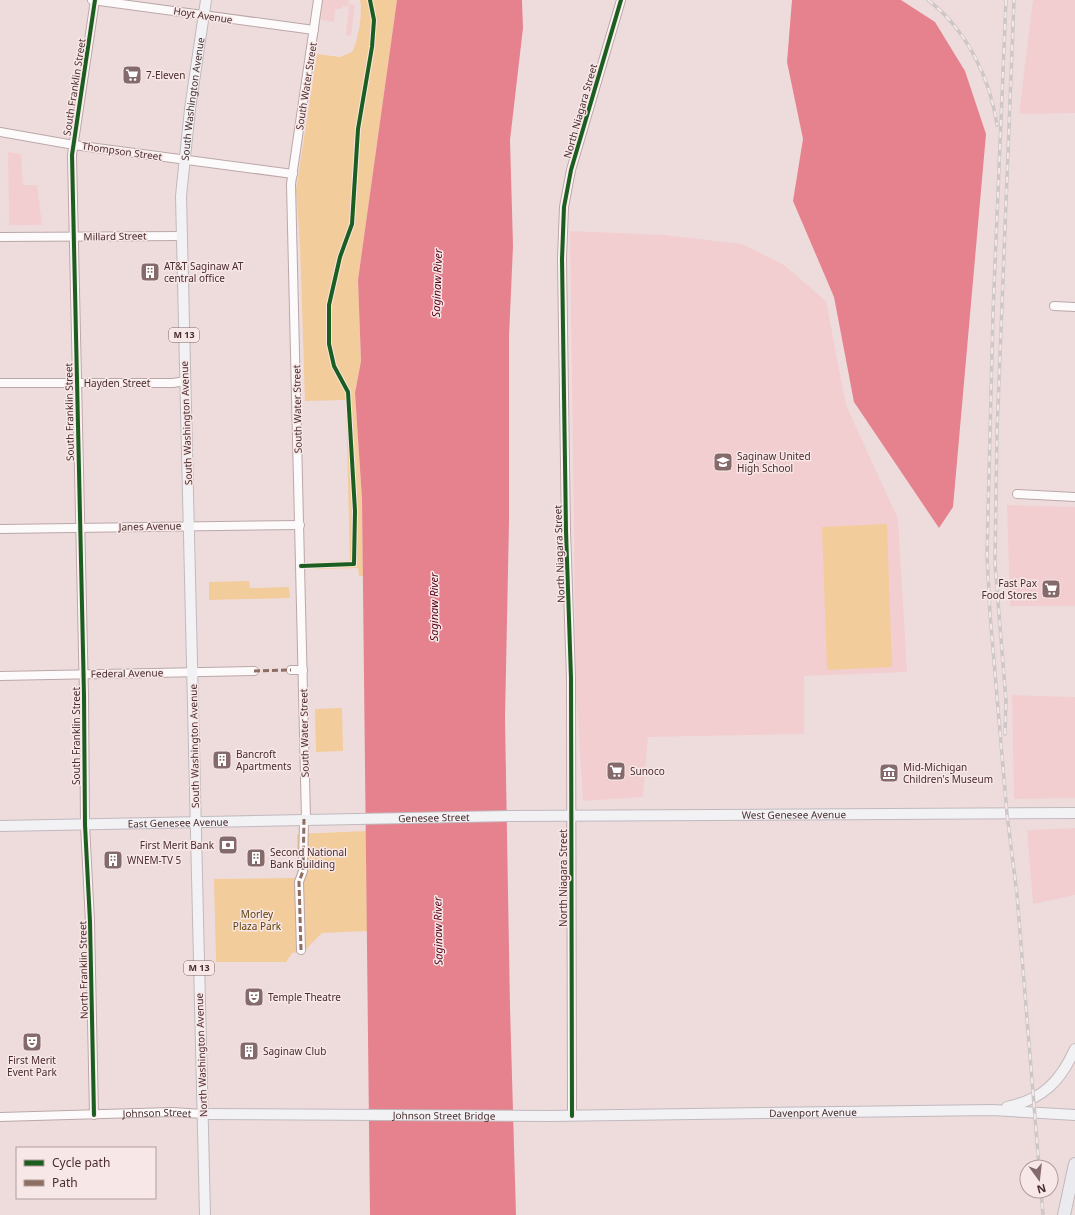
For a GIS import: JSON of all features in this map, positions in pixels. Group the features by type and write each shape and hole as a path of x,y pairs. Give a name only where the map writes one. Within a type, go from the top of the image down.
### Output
{"highway":[{"path":"1064,1215 1075,1164"}],"main road":[{"name":"South Washington Avenue","path":"196,823 181,196 184,160 206,0"},
{"name":"West Genesee Avenue","path":"512,816 1075,813"},
{"name":"Genesee Street","path":"357,819 512,816"},
{"name":"East Genesee Avenue","path":"0,826 357,819"},
{"name":"North Washington Avenue","path":"196,823 205,1215"},
{"path":"992,1110 1019,1104 1049,1089 1061,1075 1075,1049"},
{"name":"Davenport Avenue","path":"550,1116 992,1110 1075,1114"},
{"name":"Johnson Street","path":"203,1114 338,1114"},
{"name":"Johnson Street Bridge","path":"338,1114 550,1116"}],"street":[{"name":"Hoyt Avenue","path":"94,0 314,30"},
{"name":"South Franklin Street","path":"85,825 84,674 72,155 94,0"},
{"name":"South Water Street","path":"301,950 299,882 303,871 305,820 300,525 291,184 318,0"},
{"name":"North Niagara Street","path":"572,1116 571,678 566,535 562,259 564,207 571,170 621,0"},
{"name":"Thompson Street","path":"0,132 74,145 292,174"},
{"name":"Millard Street","path":"0,237 182,236"},
{"path":"1054,306 1075,308"},
{"name":"Hayden Street","path":"0,383 77,384 185,381"},
{"path":"1017,494 1075,497"},
{"name":"Janes Avenue","path":"0,528 300,525"},
{"path":"291,670 303,670"},
{"name":"Federal Avenue","path":"0,676 254,671"},
{"name":"North Franklin Street","path":"85,825 90,922 94,1115"},
{"name":"Johnson Street","path":"0,1117 172,1112 203,1114"}],"shaded area":[{"path":"323,0 349,0 348,4 355,5 351,36 346,35 349,6 343,6 342,9 335,9 334,22 321,20"},
{"path":"1033,0 1075,0 1075,113 1019,114"},
{"path":"8,152 21,154 23,185 37,185 42,225 9,225"},
{"name":"Saginaw United High School","path":"570,231 664,235 742,244 784,265 826,301 846,405 898,519 907,672 804,676 804,734 648,737 643,797 583,801 576,692"},
{"path":"1007,505 1075,507 1075,606 1010,606"},
{"path":"1012,695 1075,697 1075,798 1014,799"},
{"path":"1075,828 1075,895 1033,904 1027,830"}],"green space":[{"path":"360,0 397,0 358,280 361,361 355,393 362,499 363,576 359,576 358,568 313,569 313,562 350,561 346,400 305,401 300,244 296,190 317,54 340,57 352,52 359,27 361,12"},
{"path":"887,524 892,667 827,670 822,527"},
{"path":"249,581 250,588 289,587 290,598 209,600 209,582"},
{"path":"342,708 343,751 316,752 315,709"},
{"name":"Morley Plaza Park","path":"366,831 367,931 322,933 304,951 292,953 286,962 216,962 214,879 297,878 297,834"}],"water":[{"name":"Saginaw River","path":"397,0 522,0 523,28 510,140 513,246 509,337 509,522 505,718 510,1007 516,1215 370,1215 362,499 355,393 361,361 358,280"},
{"path":"792,0 901,0 935,22 965,71 986,134 953,507 939,528 854,402 834,297 793,201 803,139 787,62"}],"railway":[{"path":"928,0 942,12 954,26 965,40 974,56 989,90 997,125"},
{"path":"1006,0 993,313 987,555 990,614 1007,814 1017,895 1038,1159"},
{"path":"1005,734 1006,701 995,564 997,432 1014,0"},
{"path":"1042,1199 1043,1215"}],"marked path":[{"path":"254,671 291,670"},
{"path":"301,950 299,882 303,871 304,819"}],"cycle path":[{"path":"94,1115 90,922 85,825 84,696 72,155 95,0"},
{"path":"301,566 354,564 355,511 348,392 334,366 329,344 329,305 340,257 352,224 358,129 372,47 374,20 370,0"},
{"path":"572,1116 571,678 566,531 562,259 564,207 571,170 621,0"}],"place":[{"name":"7-Eleven","path":"132,75"},
{"name":"AT&T Saginaw AT central office","path":"150,272"},
{"name":"Saginaw United High School","path":"723,462"},
{"name":"Fast Pax Food Stores","path":"1051,589"},
{"name":"Bancroft Apartments","path":"222,760"},
{"name":"Sunoco","path":"616,771"},
{"name":"Mid-Michigan Children's Museum","path":"889,773"},
{"name":"First Merit Bank","path":"228,845"},
{"name":"Second National Bank Building","path":"256,858"},
{"name":"WNEM-TV 5","path":"113,860"},
{"name":"Temple Theatre","path":"254,997"},
{"name":"First Merit Event Park","path":"32,1042"},
{"name":"Saginaw Club","path":"249,1051"}]}
